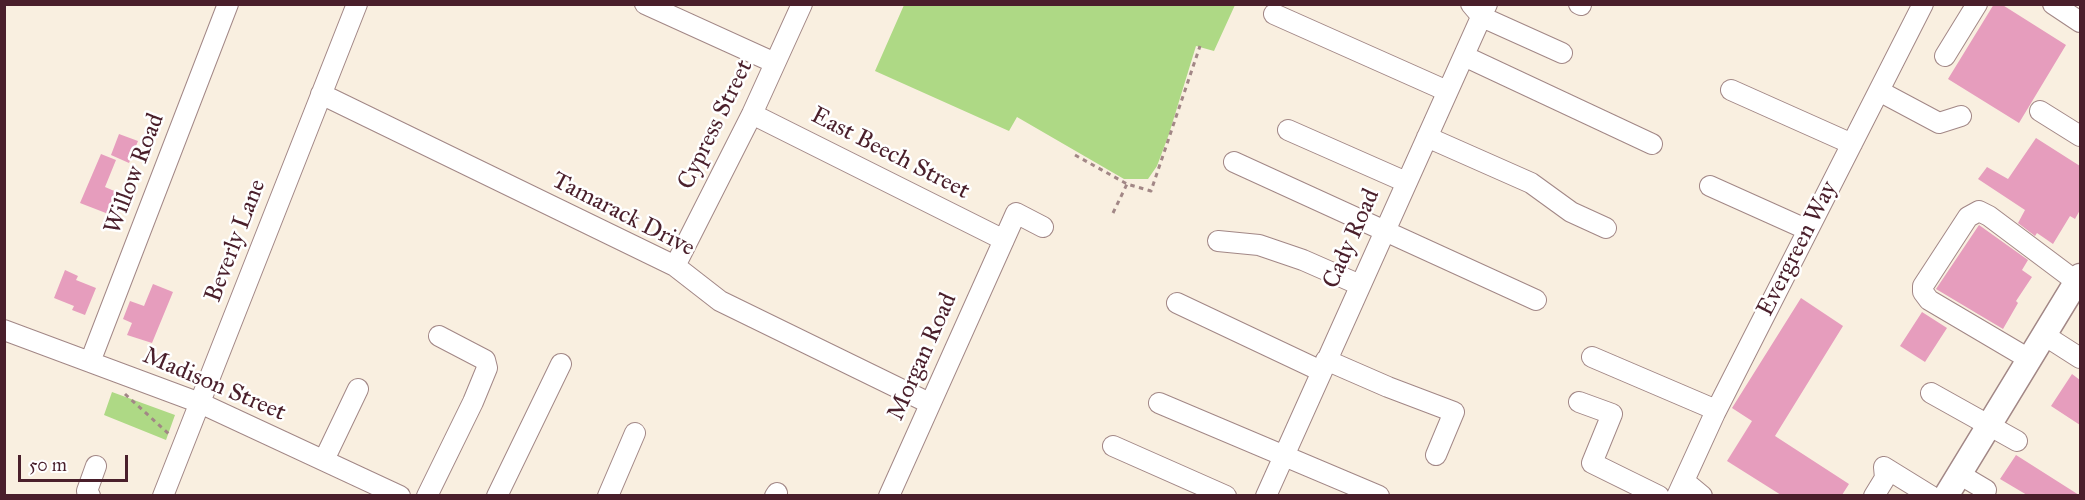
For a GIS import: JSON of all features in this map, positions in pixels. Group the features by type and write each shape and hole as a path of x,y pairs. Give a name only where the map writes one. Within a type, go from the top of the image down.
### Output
{"main road":[{"path":"1946,495 2079,279"}],"street":[{"name":"Willow Road","path":"90,362 228,4"},
{"name":"Beverly Lane","path":"163,495 357,4"},
{"path":"645,4 775,63"},
{"name":"Cypress Street","path":"675,266 752,114 802,4"},
{"name":"Evergreen Way","path":"1681,488 1716,410 1923,4"},
{"path":"1945,56 1977,4"},
{"path":"2053,4 2080,21"},
{"path":"1480,9 1562,53"},
{"name":"Cady Road","path":"1266,495 1464,56 1480,9"},
{"path":"1274,14 1448,91"},
{"path":"1464,56 1652,144"},
{"path":"1731,90 1852,144"},
{"path":"1879,91 1939,123 1961,116"},
{"name":"Tamarack Drive","path":"321,94 675,266 720,301 929,403"},
{"path":"2040,111 2080,136"},
{"name":"East Beech Street","path":"752,114 1004,240"},
{"path":"1288,130 1406,182"},
{"path":"1427,137 1530,183 1571,212 1606,228"},
{"path":"1234,162 1536,300"},
{"path":"1710,186 1808,230"},
{"path":"2029,359 1929,300 1923,292 1923,286 1968,217 1979,211 2079,279"},
{"name":"Morgan Road","path":"889,495 1016,213 1042,227"},
{"path":"1218,242 1259,245 1303,260 1360,285"},
{"path":"1177,303 1323,365 1454,412 1436,455"},
{"name":"Madison Street","path":"4,330 200,403 400,495"},
{"path":"2044,335 2080,358"},
{"path":"427,495 473,402 487,368 485,360 439,336"},
{"path":"1592,357 1716,410"},
{"path":"497,495 561,363"},
{"path":"324,460 358,389"},
{"path":"1931,393 2017,441"},
{"path":"1579,402 1612,414 1592,463 1659,495"},
{"path":"1159,403 1379,495"},
{"path":"608,495 635,433"},
{"path":"1113,446 1226,495"},
{"path":"90,495 87,491 96,466"},
{"path":"1874,495 1885,478 1884,467 1931,495"},
{"path":"1959,474 1986,490"},
{"path":"1681,488 1702,495"}],"path":[{"path":"1075,155 1127,184 1151,191 1200,46"},
{"path":"1113,213 1127,184"},
{"path":"125,394 171,436"}],"green space":[{"path":"904,4 1235,5 1214,51 1196,46 1157,166 1148,179 1124,179 1017,117 1009,131 875,71"},
{"path":"112,392 175,415 166,440 104,415"}],"building":[{"path":"1994,4 2001,4 2066,45 2019,123 1948,79"},
{"path":"119,134 138,141 129,163 111,155"},
{"path":"2036,138 2080,166 2080,210 2075,219 2070,216 2053,244 2037,233 2035,236 2018,223 2025,210 1978,179 1987,167 2008,179"},
{"path":"101,154 116,160 105,187 126,196 120,211 113,208 111,215 80,203"},
{"path":"1979,225 2028,260 2022,270 2032,277 2016,301 2018,303 2003,329 1936,289"},
{"path":"65,270 78,276 76,280 96,288 85,315 72,310 74,306 54,298"},
{"path":"153,284 173,292 152,343 127,335 132,323 123,319 130,301 144,306"},
{"path":"1801,298 1843,326 1775,436 1849,484 1842,495 1781,495 1727,461 1752,421 1732,408"},
{"path":"1922,312 1947,328 1925,362 1900,346"},
{"path":"2072,374 2080,380 2080,425 2051,406"},
{"path":"2016,455 2079,495 2027,495 2000,479"}]}
